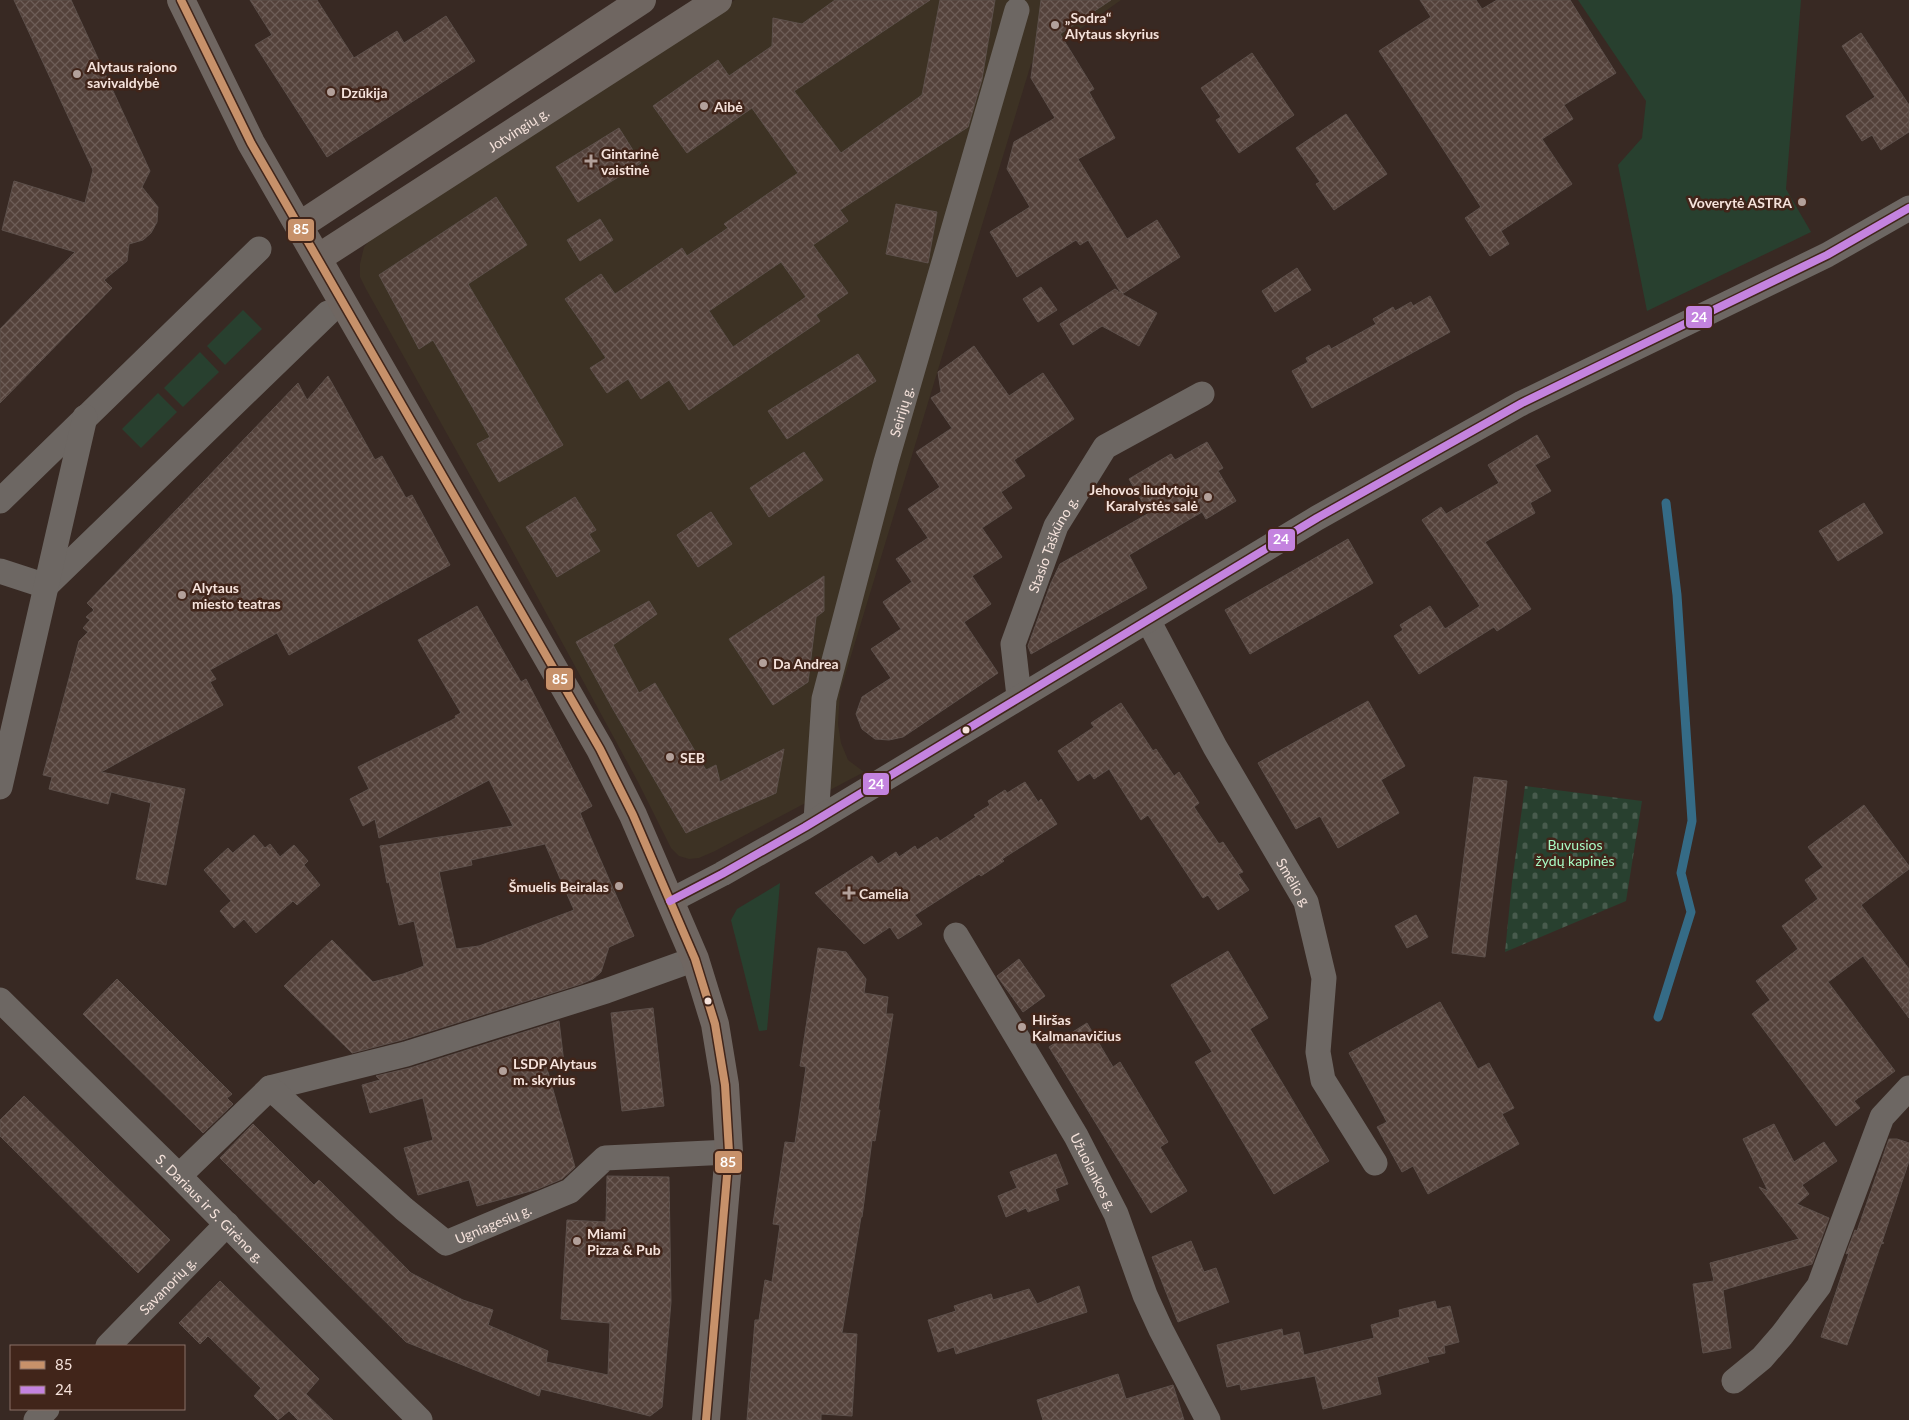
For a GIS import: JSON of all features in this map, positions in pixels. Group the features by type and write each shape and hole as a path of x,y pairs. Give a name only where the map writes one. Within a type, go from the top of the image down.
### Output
{"main road":[{"path":"181,0 221,86 251,143 600,749 633,814 695,959 715,1024 725,1085 729,1152 706,1420"},
{"path":"299,226 642,0"},
{"name":"Jotvingių g.","path":"318,258 718,0"}],"street":[{"name":"Seirijų g.","path":"816,820 824,699 886,462 1017,10"},
{"path":"670,901 722,874 816,820 1317,518 1522,402 1827,255 1909,208"},
{"path":"0,501 259,248"},
{"path":"46,586 328,313"},
{"name":"Stasio Taškūno g.","path":"1019,696 1013,644 1056,526 1105,447 1202,394"},
{"path":"0,786 85,417"},
{"path":"0,572 46,586"},
{"name":"Smėlio g.","path":"1148,620 1215,747 1306,902 1324,978 1318,1052 1323,1080 1375,1163"},
{"name":"Užuolankos g.","path":"956,935 1076,1136 1116,1214 1145,1295 1161,1330 1208,1420"},
{"path":"179,1176 270,1088 406,1054 606,991 695,959"},
{"name":"S. Dariaus ir S. Girėno g.","path":"0,1000 179,1176 420,1420"},
{"name":"Ugniagesių g.","path":"270,1088 404,1209 446,1243 570,1191 605,1158 729,1152"},
{"path":"1734,1381 1762,1358 1819,1286 1882,1117 1909,1088"},
{"name":"Savanorių g.","path":"109,1345 227,1224"},
{"path":"36,1420 46,1410"}],"shaded area":[{"path":"735,0 1121,0 1031,64 840,692 838,724 841,743 848,760 864,772 715,851 699,858 689,859 679,856 671,848 638,782 508,543 366,289 360,277 360,264 364,247 372,238"}],"green space":[{"path":"1578,0 1801,0 1786,189 1811,232 1647,311 1618,165 1642,138 1646,101"},
{"path":"243,310 262,329 225,365 207,346"},
{"path":"200,352 219,372 183,407 164,388"},
{"path":"158,393 177,412 141,448 122,429"},
{"name":"Buvusios žydų kapinės","path":"1525,786 1642,801 1626,901 1505,952 1512,882"},
{"path":"780,883 767,1030 759,1031 731,920 737,909"}],"building":[{"path":"14,0 71,0 150,171 142,187 158,207 157,222 151,233 143,240 129,244 127,261 104,280 112,288 0,403 0,329 75,252 2,230 14,181 85,203 93,170"},
{"name":"Dzūkija","path":"250,0 317,0 354,58 397,31 404,43 446,16 475,61 327,157 255,45 272,35"},
{"path":"835,0 930,0 794,91 841,153 922,95 940,0 995,0 982,79 968,127 840,210 848,221 813,245 848,293 816,315 820,321 689,410 669,380 641,399 628,379 607,393 590,368 606,358 565,299 601,274 615,294 682,248 687,256 728,228 724,224 798,173 752,108 687,153 653,106 718,60 729,76 772,46 773,18 802,24","holes":["781,262 806,297 733,347 709,311"]},
{"path":"1041,0 1111,0 1060,34 1094,89 1089,92 1115,138 1078,159 1127,239 1157,220 1180,257 1122,294 1157,313 1139,346 1102,326 1073,345 1060,324 1115,289 1121,293 1088,240 1080,245 1076,240 1017,277 990,232 1030,207 1007,169 1014,142 1055,118 1031,78"},
{"path":"1420,0 1476,0 1482,9 1497,0 1570,0 1616,73 1564,105 1573,119 1542,139 1572,184 1501,231 1509,244 1490,256 1465,218 1481,207 1379,51 1431,17"},
{"path":"1861,33 1909,105 1909,132 1881,150 1872,135 1862,141 1846,116 1875,97 1842,46"},
{"path":"1252,53 1294,115 1239,153 1216,120 1221,117 1201,88"},
{"path":"1346,114 1387,174 1334,210 1316,184 1320,182 1296,148"},
{"path":"619,128 641,163 578,202 556,167"},
{"path":"496,197 527,245 468,284 563,445 499,482 477,444 490,437 433,340 419,349 379,275"},
{"path":"896,204 937,212 928,263 886,254"},
{"path":"600,219 613,240 580,261 567,240"},
{"path":"1297,268 1311,290 1275,312 1262,291"},
{"path":"1041,287 1057,310 1038,322 1023,299"},
{"path":"1430,296 1450,332 1312,408 1292,371 1308,362 1306,358 1329,345 1331,349 1376,324 1373,319 1393,307 1395,311 1411,302 1413,306"},
{"path":"974,346 1009,396 1043,373 1074,419 1014,460 1025,476 1001,492 1012,508 982,528 1002,557 972,576 991,604 964,622 998,673 903,737 889,740 875,739 862,729 856,714 862,697 891,678 871,649 901,629 883,602 912,582 896,559 928,538 908,509 940,487 916,452 952,428 931,398 941,392 938,372"},
{"path":"858,354 876,381 787,439 768,411"},
{"path":"328,376 375,460 382,456 406,498 412,495 450,565 289,655 277,633 210,670 216,679 210,682 223,705 101,772 185,789 166,885 136,879 151,803 111,792 108,804 49,789 52,777 43,775 79,641 88,632 83,628 90,620 86,617 94,610 87,603 298,383 307,400"},
{"path":"1537,435 1550,457 1535,465 1551,491 1530,503 1535,513 1485,542 1531,609 1497,631 1494,627 1419,674 1394,636 1403,630 1400,625 1430,606 1445,629 1480,606 1422,520 1441,507 1446,514 1499,483 1488,465"},
{"path":"1207,442 1223,468 1218,471 1236,501 1206,519 1202,512 1129,555 1147,588 1031,654 1028,646 1060,564 1149,513 1129,479 1171,454 1175,460"},
{"path":"804,452 823,480 769,517 750,488"},
{"path":"575,497 596,530 589,534 600,551 557,577 526,527"},
{"path":"1864,503 1883,533 1838,561 1819,531"},
{"path":"711,512 732,544 698,567 677,535"},
{"path":"1348,539 1373,583 1250,654 1225,610"},
{"path":"824,576 824,611 816,617 808,682 773,705 729,639"},
{"name":"SEB","path":"649,601 657,614 613,645 639,693 655,683 706,770 716,765 720,782 784,749 776,793 686,833 576,642"},
{"path":"477,606 521,682 526,679 592,806 580,813 634,936 609,947 601,972 593,979 581,984 402,1040 352,1053 284,986 332,940 373,982 424,966 414,921 399,925 389,882 387,883 380,846 513,826 489,780 379,838 375,819 363,826 350,799 369,789 358,767 456,718 455,716 461,713 418,640","holes":["545,844 574,910 479,946 456,949 439,872 472,865 471,860"]},
{"path":"1368,701 1405,766 1381,780 1399,813 1338,848 1320,816 1296,829 1258,763"},
{"path":"1121,703 1153,751 1156,749 1174,776 1179,772 1199,803 1194,807 1219,844 1223,842 1243,872 1238,874 1249,890 1218,910 1208,895 1203,898 1148,815 1141,820 1109,769 1094,779 1090,773 1078,781 1058,751 1094,727 1091,723"},
{"path":"1474,777 1507,781 1485,957 1452,953"},
{"path":"1025,782 1038,802 1041,799 1057,824 1002,859 1004,861 981,876 979,874 915,915 922,924 898,939 890,927 864,944 815,893 872,856 878,864 896,852 899,857 915,846 917,850 937,837 940,841 976,817 974,815 990,805 988,801 1005,790 1007,793"},
{"path":"1864,805 1909,866 1909,869 1861,905 1909,969 1909,1018 1863,956 1828,982 1895,1071 1854,1101 1860,1108 1836,1126 1752,1014 1770,1000 1756,981 1798,949 1782,926 1818,899 1805,880 1823,867 1808,847"},
{"path":"254,835 265,848 270,844 280,857 294,845 308,861 304,865 320,885 297,905 293,901 256,933 244,919 234,928 220,911 231,901 204,870 228,848 233,853"},
{"path":"1416,915 1428,937 1407,948 1395,926"},
{"path":"818,948 846,952 866,979 864,993 888,997 886,1014 893,1014 878,1110 880,1110 875,1141 872,1140 862,1217 842,1333 857,1334 852,1416 821,1414 821,1420 747,1420 755,1320 759,1320 765,1280 772,1282 780,1225 773,1224 785,1142 795,1143 806,1067 800,1066"},
{"path":"1228,951 1268,1018 1250,1029 1329,1161 1274,1194 1195,1062 1212,1052 1171,985"},
{"path":"1019,959 1045,996 1023,1012 997,976"},
{"path":"117,979 232,1094 227,1098 233,1104 203,1133 83,1014"},
{"path":"1440,1002 1478,1069 1489,1063 1514,1108 1502,1114 1519,1144 1428,1194 1413,1166 1402,1172 1377,1127 1387,1122 1349,1053"},
{"path":"653,1008 664,1106 622,1111 611,1013"},
{"path":"559,1021 564,1063 546,1065 575,1167 562,1179 538,1189 477,1206 469,1180 418,1195 404,1148 433,1140 423,1098 370,1113 362,1085 380,1080 376,1076 410,1068"},
{"path":"1087,1023 1113,1067 1120,1062 1168,1142 1160,1147 1187,1191 1151,1213 1049,1047"},
{"path":"24,1096 170,1240 138,1273 0,1136 0,1120"},
{"path":"253,1124 314,1185 319,1180 411,1273 463,1300 493,1310 488,1325 548,1351 546,1362 608,1375 610,1323 561,1319 567,1220 606,1222 607,1176 669,1177 671,1302 662,1407 650,1416 541,1389 539,1396 406,1342 220,1158"},
{"path":"1774,1124 1794,1162 1824,1142 1837,1161 1802,1185 1809,1194 1797,1204 1829,1218 1812,1264 1723,1290 1731,1348 1703,1353 1693,1284 1714,1281 1710,1263 1799,1239 1759,1187 1768,1191 1743,1139"},
{"path":"1889,1139 1897,1139 1909,1143 1909,1161 1882,1242 1884,1243 1881,1244 1847,1345 1821,1337 1849,1253 1846,1254 1855,1230 1857,1231"},
{"path":"1056,1154 1068,1184 1055,1189 1059,1200 1028,1212 1026,1208 1006,1217 998,1196 1017,1188 1010,1172"},
{"path":"1191,1241 1204,1272 1216,1268 1229,1302 1178,1322 1152,1257"},
{"path":"220,1281 319,1379 306,1394 333,1420 298,1420 289,1411 278,1420 254,1396 261,1388 208,1336 200,1344 179,1323"},
{"path":"1079,1286 1087,1312 956,1354 954,1347 938,1352 928,1320 956,1311 954,1306 991,1294 993,1300 1029,1289 1037,1304"},
{"path":"1435,1301 1437,1309 1450,1306 1459,1342 1444,1346 1445,1353 1427,1357 1429,1362 1377,1377 1381,1394 1323,1409 1315,1376 1241,1390 1240,1384 1227,1387 1217,1345 1282,1329 1283,1336 1299,1332 1304,1355 1374,1338 1371,1325 1400,1317 1399,1310"},
{"path":"1118,1374 1126,1399 1173,1385 1184,1420 1043,1420 1037,1400"}],"waterway":[{"path":"1658,1017 1691,912 1681,873 1692,821 1677,595 1666,503"}],"transit line":[{"name":"85","path":"181,0 251,143 600,749 633,815 695,959 715,1024 725,1085 729,1152 706,1420"},
{"name":"24","path":"670,901 805,827 1317,518 1522,403 1827,255 1909,208"}],"place":[{"name":"„Sodra“ Alytaus skyrius","path":"1055,25"},
{"name":"Alytaus rajono savivaldybė","path":"77,74"},
{"name":"Dzūkija","path":"331,92"},
{"name":"Aibė","path":"704,106"},
{"name":"Gintarinė vaistinė","path":"591,161"},
{"name":"Voverytė ASTRA","path":"1802,202"},
{"name":"Jehovos liudytojų Karalystės salė","path":"1208,497"},
{"name":"Alytaus miesto teatras","path":"182,595"},
{"name":"Da Andrea","path":"763,663"},
{"name":"SEB","path":"670,757"},
{"name":"Šmuelis Beiralas","path":"619,886"},
{"name":"Camelia","path":"849,893"},
{"name":"Hiršas Kalmanavičius","path":"1022,1027"},
{"name":"LSDP Alytaus m. skyrius","path":"503,1071"},
{"name":"Miami Pizza & Pub","path":"577,1241"}]}
